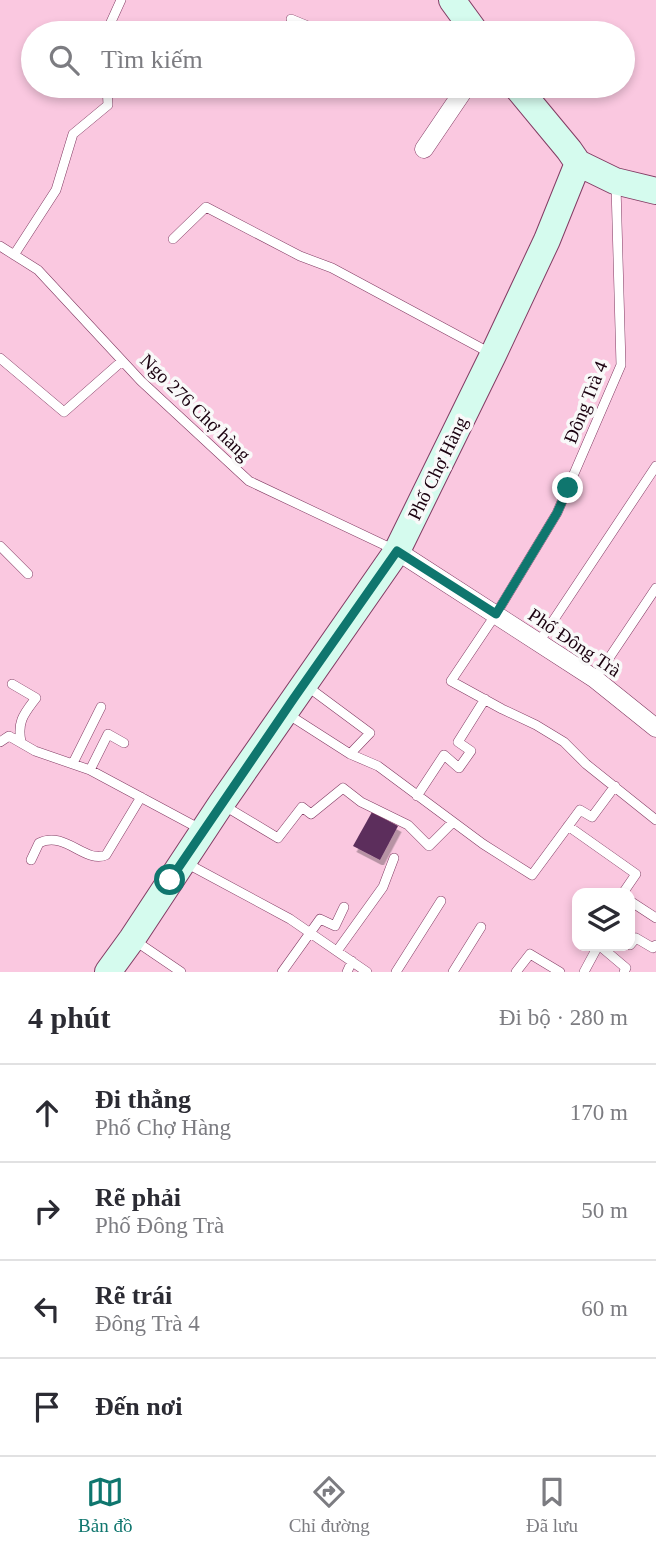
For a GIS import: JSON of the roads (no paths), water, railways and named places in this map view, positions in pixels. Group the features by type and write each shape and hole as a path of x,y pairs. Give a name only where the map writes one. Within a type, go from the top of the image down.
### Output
{"street":[{"path":"452,0 467,21"},
{"path":"424,149 459,98"},
{"path":"526,98 578,163 615,181 654,187"},
{"name":"Phố Chợ Hàng","path":"108,972 182,860 397,551 547,240 578,163"},
{"name":"Phố Đông Trà","path":"397,551 595,679 656,727"}],"lane":[{"path":"111,21 121,0"},
{"path":"291,19 296,21"},
{"path":"14,255 56,190 73,134 108,105 108,98"},
{"name":"Đông Trà 4","path":"485,699 451,681 496,614 557,513 621,365 615,181"},
{"path":"173,239 206,207 300,256 332,268 493,355"},
{"name":"Ngo 276 Chợ hàng","path":"0,246 38,270 141,382 249,481 397,551"},
{"path":"0,358 64,412 122,361"},
{"path":"539,642 656,466"},
{"path":"0,546 28,574"},
{"path":"595,679 656,588"},
{"path":"304,683 370,733 350,754"},
{"path":"12,684 36,698 18,727 21,743"},
{"path":"417,796 444,755 459,768 471,751 458,742 485,699 564,742 586,764 656,820"},
{"path":"73,763 101,707"},
{"path":"284,712 350,754 379,766 453,822 532,875 580,810 592,817 615,786"},
{"path":"90,770 108,734 124,743"},
{"path":"0,742 9,736 36,751 90,770 204,830"},
{"path":"221,804 278,838 302,807 311,814 343,788 361,802 408,825 429,846 453,822"},
{"path":"31,860 39,843 51,839 92,855 106,855 141,797"},
{"path":"568,826 636,874 626,888"},
{"path":"337,951 383,887 394,858"},
{"path":"182,860 290,919 367,972"},
{"path":"396,972 441,901"},
{"path":"635,904 656,918"},
{"path":"282,972 320,919 335,926 344,907"},
{"path":"453,972 481,927"},
{"path":"132,939 181,972"},
{"path":"635,939 653,948 656,944"},
{"path":"584,972 596,951"},
{"path":"605,951 626,968 624,972"},
{"path":"615,959 623,951"},
{"path":"516,972 530,954 560,972"},
{"path":"347,972 352,961"}]}
